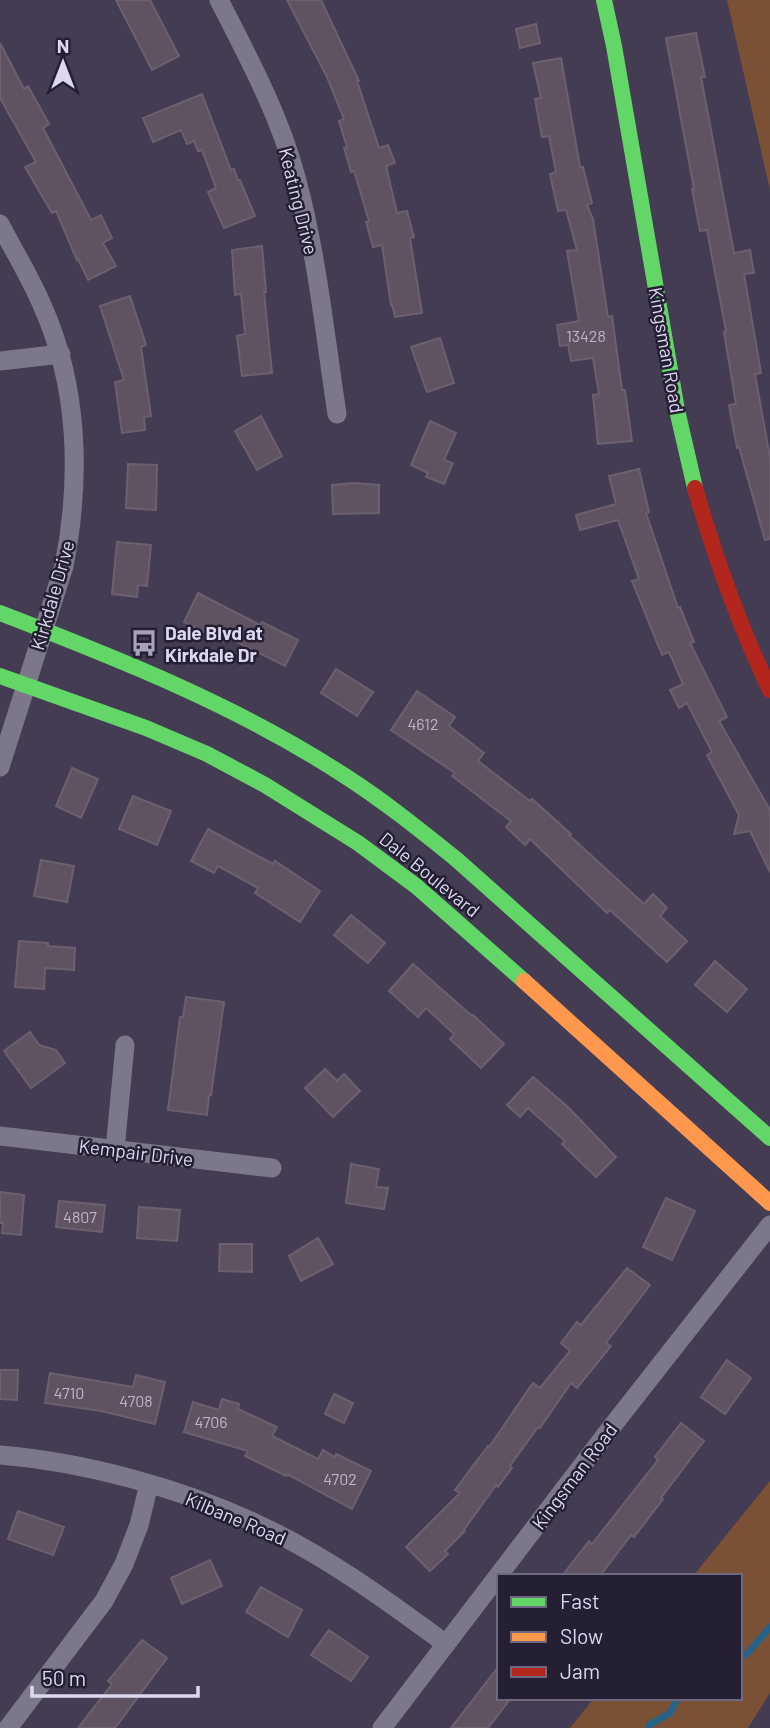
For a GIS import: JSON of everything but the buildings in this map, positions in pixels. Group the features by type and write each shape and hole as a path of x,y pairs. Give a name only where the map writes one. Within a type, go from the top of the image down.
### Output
{"main road":[{"name":"Kingsman Road","path":"604,0 677,410 696,490 720,569 749,646 770,690"},
{"name":"Dale Boulevard","path":"0,613 126,663 245,717 318,759 390,808 450,853 770,1138"},
{"name":"Dale Boulevard","path":"0,676 146,728 207,754 265,785 358,844 416,886 770,1203"}],"street":[{"name":"Keating Drive","path":"219,0 272,108 295,174 312,243 337,414"},
{"name":"Kirkdale Drive","path":"0,224 42,305 61,355 69,388 75,437 75,487 64,566 0,767"},
{"path":"0,361 61,355"},
{"path":"115,1150 125,1045"},
{"name":"Kempair Drive","path":"0,1136 272,1168"},
{"name":"Kingsman Road","path":"499,1574 770,1225"},
{"name":"Kilbane Road","path":"0,1455 80,1467 149,1484 257,1523 380,1596 446,1644"},
{"path":"8,1728 104,1601 124,1564 139,1525 149,1484"},
{"name":"Kingsman Road","path":"382,1728 497,1577"}],"shaded area":[{"path":"727,0 770,0 770,190"},
{"path":"770,1481 770,1693 748,1728 570,1728 592,1700 742,1700 742,1574 695,1574"}],"waterway":[{"path":"742,1655 747,1654 770,1627"},
{"path":"649,1728 649,1725 670,1713 676,1700"}],"traffic: fast":[{"path":"604,0 677,410 695,488"},
{"path":"0,613 133,666 220,706 263,727 359,786 456,859 770,1138"},
{"path":"0,676 146,728 207,754 265,785 358,843 416,886 524,981"}],"traffic: slow":[{"path":"524,981 770,1203"}],"traffic: jam":[{"path":"695,488 728,590 770,690"}],"place":[{"name":"Dale Blvd at Kirkdale Dr","path":"144,643"}]}
